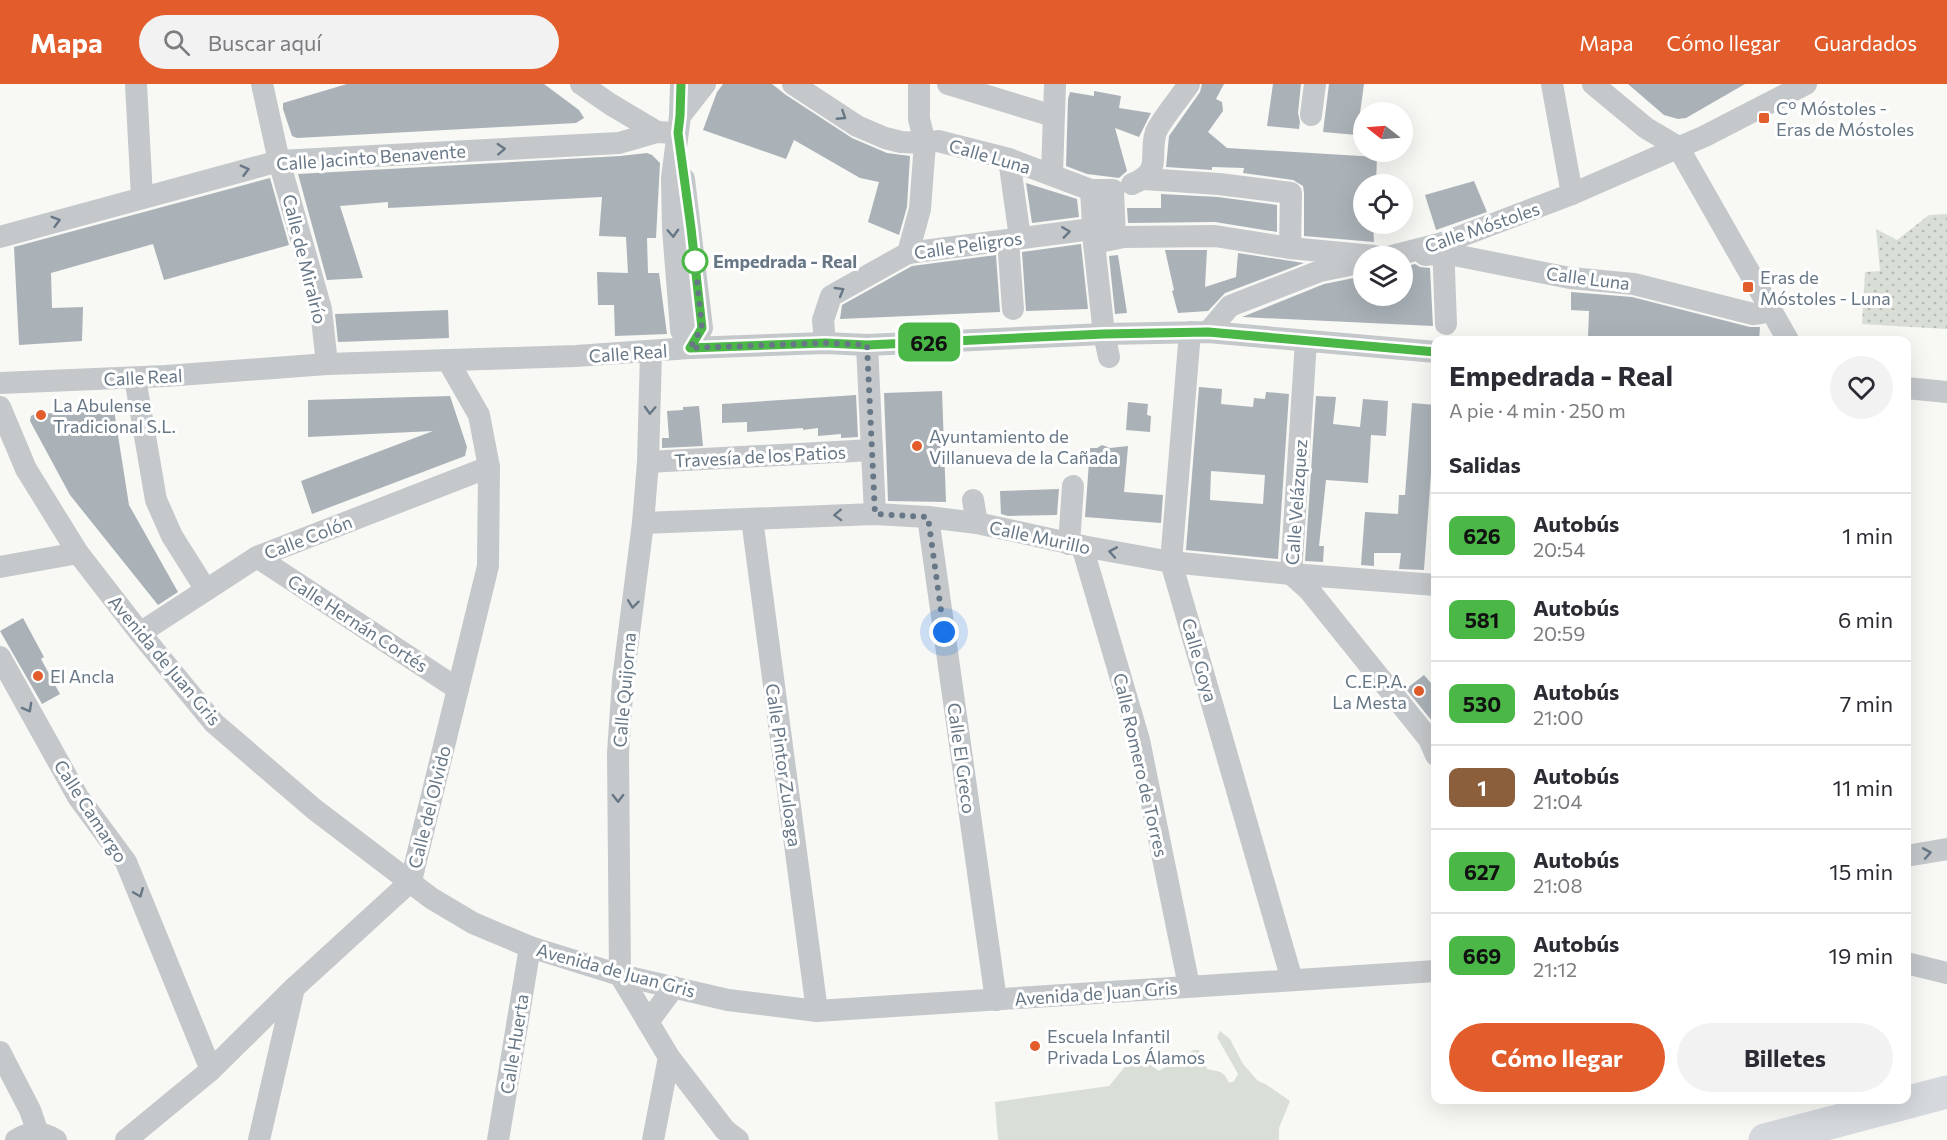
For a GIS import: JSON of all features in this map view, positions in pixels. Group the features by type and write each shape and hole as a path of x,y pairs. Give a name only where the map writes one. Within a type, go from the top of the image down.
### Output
{"highway":[{"path":"1911,1102 1947,1092"},
{"path":"1766,1140 1902,1104"}],"street":[{"path":"136,84 142,197"},
{"name":"Calle de Miralrío","path":"262,84 279,161 321,309 327,364"},
{"path":"581,84 610,104 672,127"},
{"path":"681,84 672,127 674,252 681,330 690,348"},
{"path":"672,127 705,84"},
{"name":"Calle Luna","path":"793,84 857,126 885,138 901,142 938,141 1009,159 1102,190"},
{"path":"908,253 920,209 925,143 919,118 919,84"},
{"path":"948,84 1053,116"},
{"path":"1052,174 1055,84"},
{"path":"1144,179 1154,165 1156,132 1189,84"},
{"path":"1311,115 1315,84"},
{"path":"1552,84 1572,194"},
{"path":"1593,84 1646,128 1678,147 1786,336"},
{"name":"Calle Móstoles","path":"1413,253 1443,248 1572,194 1714,132 1806,84"},
{"path":"610,104 618,126 619,143"},
{"name":"Calle Jacinto Benavente","path":"0,237 279,161 619,143 672,127"},
{"path":"1009,159 1014,239 1013,309"},
{"path":"1109,357 1104,334 1100,236 1102,190 1144,179 1219,184 1291,193 1290,248"},
{"path":"1100,236 1215,236 1290,248 1353,254"},
{"name":"Calle Peligros","path":"825,343 823,320 831,296 908,253 1014,239 1100,236"},
{"path":"1443,248 1446,324"},
{"name":"Calle Luna","path":"1413,254 1443,248 1570,278 1634,284 1753,314 1761,313 1771,307"},
{"path":"1199,332 1230,306 1320,271 1353,264"},
{"name":"Calle Real","path":"0,383 135,378 327,364 448,361 651,352 690,348 825,343 867,345 1104,334 1199,332 1431,352"},
{"name":"Calle Goya","path":"1199,332 1171,562 1292,980"},
{"name":"Calle Velázquez","path":"1306,341 1291,574 1309,590 1431,744"},
{"path":"867,345 875,514"},
{"name":"Calle Quijorna","path":"651,352 644,523 623,680 618,753 621,975 669,1057 725,1130 738,1140"},
{"name":"Calle del Olvido","path":"126,1140 211,1070 294,988 411,881 488,566 489,467 479,415 448,361"},
{"path":"135,378 156,500 172,536 206,590"},
{"path":"1911,388 1947,392"},
{"name":"Avenida de Juan Gris","path":"0,407 26,469 78,553 214,723 314,809 431,898 473,923 530,947 621,975 728,1000 817,1011 1431,971"},
{"name":"Travesía de los Patios","path":"648,462 872,450"},
{"name":"Calle Colón","path":"140,633 257,557 489,467"},
{"path":"1073,486 1076,545"},
{"path":"973,500 977,523"},
{"name":"Calle Murillo","path":"644,523 875,514 928,517 977,523 1076,545 1171,562 1431,585"},
{"name":"Calle El Greco","path":"928,517 996,1000"},
{"name":"Calle Pintor Zuloaga","path":"752,519 817,1011"},
{"name":"Calle Romero de Torres","path":"1076,545 1139,740 1189,986"},
{"path":"0,567 78,553"},
{"name":"Calle Hernán Cortés","path":"257,557 459,690"},
{"name":"Calle Camargo","path":"0,657 78,797 126,862 211,1070"},
{"path":"1911,855 1947,849"},
{"name":"Calle Huerta","path":"498,1140 530,947"},
{"path":"1911,964 1947,973"},
{"path":"648,1022 674,987"},
{"path":"259,1140 294,988"},
{"path":"0,1052 30,1110 37,1138"},
{"path":"653,1140 669,1057"}],"shaded area":[{"path":"1947,214 1947,329 1862,324 1865,272 1880,271 1876,229 1897,240 1929,215"},
{"path":"1220,1031 1230,1039 1243,1064 1258,1081 1290,1101 1279,1128 1279,1140 998,1140 995,1102 1109,1086 1133,1057 1140,1058 1159,1071 1193,1050 1199,1050 1207,1069 1223,1074 1229,1083 1234,1081 1238,1074 1217,1037"}],"building":[{"path":"347,84 544,84 579,110 584,118 576,123 297,138 292,136 283,103"},
{"path":"723,84 772,84 852,138 887,153 910,156 907,207 899,235 868,222 879,182 860,178 794,140 786,159 703,130 717,92"},
{"path":"1202,84 1224,84 1216,99 1222,102 1223,111 1208,132 1227,148 1353,156 1353,162 1377,162 1376,174 1353,174 1353,234 1374,234 1374,242 1304,236 1303,186 1293,180 1243,173 1244,168 1212,167 1212,170 1166,167 1169,136 1200,92"},
{"path":"1273,84 1301,84 1299,129 1267,126"},
{"path":"1329,84 1364,84 1362,102 1353,102 1353,135 1323,132"},
{"path":"1628,84 1745,84 1686,118 1678,119 1664,115"},
{"path":"1094,91 1121,96 1119,108 1151,113 1139,137 1115,128 1127,171 1119,178 1087,174 1066,166 1070,92 1094,96"},
{"path":"647,153 660,163 656,238 647,238 648,273 659,273 667,334 615,336 614,305 598,305 597,272 628,273 626,237 599,236 602,197 388,208 388,202 340,206 363,278 327,280 298,174 620,156"},
{"path":"270,178 289,245 164,280 153,244 51,273 52,308 83,307 82,341 19,345 14,247"},
{"path":"1474,181 1487,212 1436,230 1425,195"},
{"path":"1026,183 1077,199 1079,217 1032,223"},
{"path":"1161,194 1218,197 1277,205 1277,232 1215,222 1128,223 1127,208 1161,208"},
{"path":"1081,244 1088,309 1026,311 1022,252"},
{"path":"1165,250 1207,250 1205,287 1236,277 1238,253 1304,263 1225,293 1208,311 1178,313"},
{"path":"996,255 1000,312 840,319 842,305 912,266"},
{"path":"1118,255 1127,313 1115,314 1109,256"},
{"path":"1413,264 1430,268 1433,326 1242,317 1324,284 1353,278 1353,306 1413,306"},
{"path":"1571,292 1632,297 1750,327 1760,327 1759,336 1588,336 1589,311 1571,310"},
{"path":"448,310 449,338 338,342 335,314"},
{"path":"1199,387 1222,389 1221,404 1253,407 1254,398 1265,399 1266,392 1289,394 1278,559 1186,550","holes":["1211,471 1265,475 1263,504 1210,500"]},
{"name":"Ayuntamiento de Villanueva de la Cañada","path":"942,391 946,502 888,501 884,393"},
{"path":"856,395 858,437 841,438 841,434 818,436 818,428 747,432 747,422 722,423 722,404"},
{"path":"450,396 467,447 465,456 312,514 301,481 433,431 308,437 308,400"},
{"path":"1316,396 1336,397 1333,424 1360,427 1363,399 1388,401 1386,436 1371,435 1368,483 1326,480 1319,546 1324,546 1323,562 1305,561"},
{"path":"1128,402 1148,404 1147,415 1151,416 1150,432 1126,430"},
{"path":"1412,403 1431,405 1431,474 1424,570 1399,569 1401,553 1374,553 1374,566 1361,565 1365,512 1398,514 1399,495 1405,495"},
{"path":"699,406 703,446 662,448 662,438 669,438 667,411"},
{"path":"114,410 129,505 178,592 158,605 70,495 30,421 31,416 35,414"},
{"path":"1102,445 1110,448 1128,446 1124,492 1163,495 1161,523 1085,517 1090,448"},
{"path":"1059,489 1057,515 1008,516 1001,514 1000,491"},
{"name":"El Ancla","path":"23,618 44,657 41,659 60,694 42,704 0,631"},
{"name":"C.E.P.A. La Mesta","path":"1424,675 1431,683 1431,720 1406,689"}],"bus line":[{"name":"626","path":"681,84 678,133 702,328 690,348 825,343 867,345 1104,334 1208,332 1431,352"}],"place":[{"name":"Cº Móstoles - Eras de Móstoles","path":"1764,118"},
{"name":"Empedrada - Real","path":"695,261"},
{"name":"Eras de Móstoles - Luna","path":"1748,287"},
{"name":"La Abulense Tradicional S.L.","path":"41,415"},
{"name":"Ayuntamiento de Villanueva de la Cañada","path":"917,446"},
{"name":"El Ancla","path":"38,676"},
{"name":"C.E.P.A. La Mesta","path":"1419,691"},
{"name":"Escuela Infantil Privada Los Álamos","path":"1035,1046"}],"route":[{"path":"695,261 702,328 690,348 825,343 867,345 875,514 928,517 944,632"}]}
